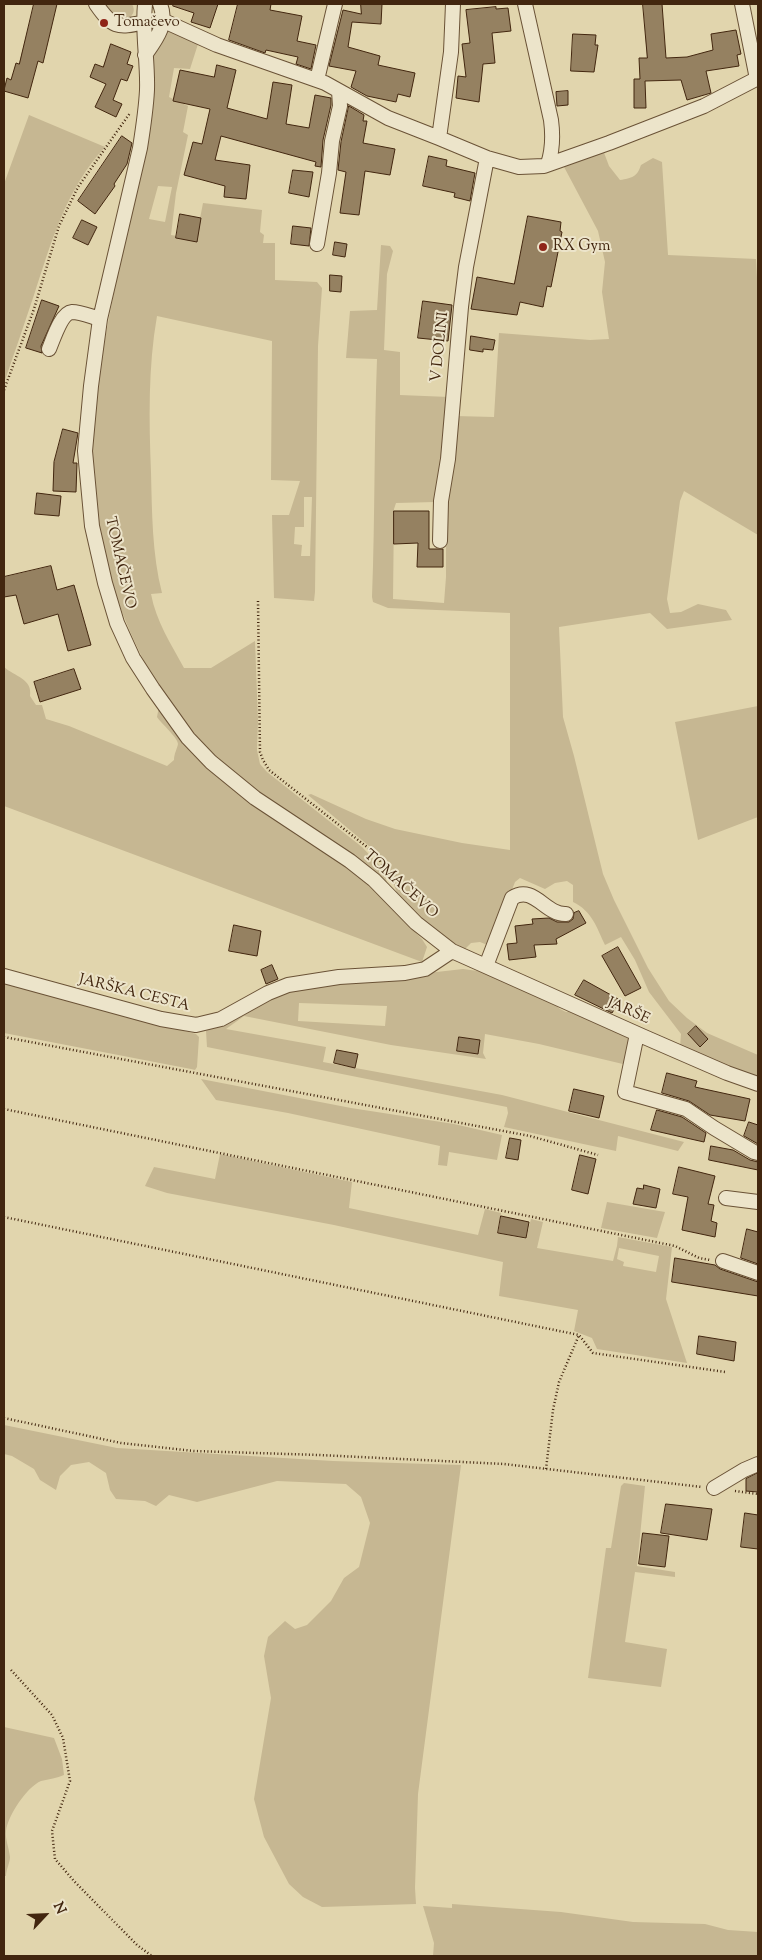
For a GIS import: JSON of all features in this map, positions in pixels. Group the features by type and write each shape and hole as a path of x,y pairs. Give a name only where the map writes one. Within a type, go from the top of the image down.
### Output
{"street":[{"path":"96,4 105,17 114,25 122,26 144,22"},
{"name":"TOMAČEVO","path":"145,4 147,90 140,148 100,319 90,386 85,451 92,526 116,623 133,658 188,738 212,762 255,798 350,861 374,880 416,922 452,951 486,966"},
{"path":"318,80 335,4"},
{"path":"439,138 451,52 453,4"},
{"path":"525,4 551,120 553,135 548,164"},
{"path":"145,55 159,33 163,9 218,45 318,80 388,118 487,158 519,167 532,167 548,164 704,106 758,79 742,4"},
{"path":"317,244 329,173 332,141 340,106 339,91"},
{"name":"V DOLINI","path":"440,541 441,501 448,459 461,307 466,267 487,158"},
{"path":"49,349 62,319 66,315 72,312 100,319"},
{"path":"486,966 512,898 518,895 530,895 560,914 566,914"},
{"name":"JARŠKA CESTA","path":"4,976 161,1019 187,1025 196,1025 221,1019 268,993 288,985 339,976 405,973 425,968 452,951"},
{"name":"JARŠE","path":"486,966 637,1034 727,1073 758,1084"},
{"path":"637,1034 624,1092 686,1109 714,1128 758,1153"},
{"path":"726,1198 758,1202"},
{"path":"723,1261 758,1273"},
{"path":"714,1488 758,1464"}],"path":[{"path":"4,390 34,309 59,226 78,187 130,113"},
{"path":"258,601 260,752 263,760 270,770 367,846 378,857 388,875"},
{"path":"4,1037 530,1136 598,1154"},
{"path":"4,1109 675,1246 699,1258 723,1261"},
{"path":"4,1218 579,1335 593,1354 725,1372"},
{"path":"546,1469 552,1410 559,1382 579,1335"},
{"path":"4,1418 121,1443 194,1451 504,1464 758,1494"},
{"path":"11,1670 52,1715 63,1738 70,1781 52,1831 55,1858 74,1881 118,1926 137,1945 152,1956"}],"shaded area":[{"path":"104,4 132,4 134,11 126,20 115,18"},
{"path":"172,29 198,44 190,69 174,68 169,97 188,106 183,132 188,135 176,193 171,235 196,239 203,203 262,210 260,232 264,235 263,243 275,243 275,280 317,282 322,288 318,346 314,601 274,598 272,515 289,515 300,481 271,480 272,341 157,316 151,374 150,433 153,533 162,593 151,594 153,604 164,632 184,668 211,668 255,641 258,721 257,750 260,764 267,772 362,847 383,869 388,886 274,805 231,770 184,721 160,687 139,651 123,613 110,574 100,533 95,492 93,451 96,396 131,203 149,70 160,39 166,30","holes":["158,186 172,187 165,222 149,219","304,497 312,497 310,556 301,556 302,545 294,544 295,527 304,527"]},
{"path":"29,115 105,147 91,163 61,217 4,383 4,184"},
{"path":"603,150 609,166 620,180 634,176 641,165 653,158 662,162 668,255 756,259 758,296 758,535 684,491 680,501 667,599 670,613 681,612 698,604 726,610 732,620 667,629 650,613 559,627 563,717 603,874 648,968 669,1001 687,1018 707,1033 758,1055 758,1077 709,1061 680,1047 681,1034 649,992 635,960 621,937 605,945 589,915 573,902 573,885 567,881 555,883 545,889 520,878 515,882 490,946 480,942 471,943 465,949 445,938 408,908 397,893 387,866 381,856 308,795 311,794 366,819 395,829 462,843 510,850 510,613 388,608 373,602 377,359 346,358 350,311 377,310 381,245 390,246 393,251 387,274 384,350 400,352 400,395 449,397 444,460 435,502 396,503 394,509 393,599 444,603 446,499 455,416 494,417 499,333 590,340 609,339 602,292 605,262 598,231 563,165"},
{"path":"4,667 26,682 29,686 30,696 36,705 42,705 46,719 69,726 167,766 174,760 178,744 157,717 159,706 241,794 296,835 356,873 422,939 427,947 422,962 4,806"},
{"path":"758,706 758,817 698,840 675,722"},
{"path":"463,969 478,971 507,980 550,1000 566,1012 573,1010 632,1037 627,1065 539,1044 485,1034 483,1053 486,1059 391,1045 244,1016 226,1029 326,1047 323,1062 502,1095 684,1142 678,1151 618,1136 616,1151 504,1127 508,1113 507,1107 207,1047 206,1031 273,994 304,987","holes":["299,1003 387,1006 385,1026 298,1021"]},
{"path":"4,983 196,1034 199,1037 197,1067 195,1070 4,1033"},
{"path":"201,1079 351,1108 454,1124 502,1135 497,1160 449,1152 447,1166 438,1165 440,1146 288,1113 216,1100"},
{"path":"220,1154 352,1182 349,1208 478,1235 485,1209 501,1213 497,1233 526,1239 531,1219 543,1222 537,1248 613,1261 618,1237 672,1247 666,1299 687,1363 597,1349 592,1338 574,1331 578,1310 499,1296 503,1262 334,1225 167,1193 145,1186 154,1167 215,1179","holes":["619,1248 659,1256 656,1272 623,1266 624,1262 617,1259"]},
{"path":"607,1202 665,1212 657,1238 601,1228"},
{"path":"4,1425 117,1448 333,1461 461,1465 418,1794 416,1904 322,1907 303,1897 289,1884 264,1837 254,1799 271,1698 264,1656 268,1637 285,1621 295,1629 307,1625 331,1601 344,1578 359,1567 370,1523 361,1497 346,1484 277,1481 197,1502 169,1495 156,1506 145,1501 116,1499 110,1490 106,1473 89,1462 71,1465 60,1476 56,1490 40,1480 34,1469 12,1456 4,1454"},
{"path":"624,1483 645,1486 637,1566 675,1572 675,1577 635,1572 625,1642 667,1649 661,1687 588,1678 606,1548 611,1548 621,1486"},
{"path":"4,1727 54,1738 62,1759 64,1775 36,1784 24,1795 14,1810 6,1831 10,1857 6,1876 4,1876"},
{"path":"452,1904 561,1912 633,1922 705,1924 728,1930 758,1932 758,1956 433,1956 434,1943 423,1906 452,1908"}],"building":[{"path":"34,4 57,4 43,63 38,61 28,98 4,90 7,78 11,80 16,63 19,64"},
{"path":"174,4 218,4 210,28 191,22 194,13 173,6"},
{"path":"238,4 271,4 270,10 302,16 297,41 316,45 311,69 296,64 298,57 266,50 265,53 229,40"},
{"path":"361,4 382,4 381,24 352,22 348,47 380,56 378,65 415,73 410,97 398,94 396,102 367,96 351,87 356,71 329,66 343,10 361,14"},
{"path":"643,4 662,4 666,58 687,57 713,50 711,34 736,30 741,54 737,55 739,66 706,71 711,93 687,100 681,80 645,81 646,108 634,108 634,79 640,79 639,58 647,58"},
{"path":"496,7 496,9 508,8 511,31 492,33 495,63 483,64 479,102 456,98 458,76 466,77 462,44 470,43 466,10"},
{"path":"573,34 596,35 595,45 598,45 594,72 571,71"},
{"path":"111,44 131,52 127,64 133,66 127,81 121,79 113,100 122,104 116,117 95,107 106,84 90,77 95,64 103,67"},
{"path":"217,65 236,70 227,108 267,119 273,82 292,85 286,124 309,128 315,95 331,98 323,140 321,167 315,166 316,162 221,136 215,160 250,165 246,199 224,197 225,186 184,175 193,142 202,144 210,109 173,101 180,70 214,77"},
{"path":"568,91 568,105 557,106 556,92"},
{"path":"349,106 364,115 363,121 367,121 363,143 395,149 390,175 365,171 359,215 340,213 346,172 338,170 341,142"},
{"path":"122,136 132,143 127,164 114,184 115,186 95,214 78,201"},
{"path":"429,156 447,160 446,166 475,173 470,201 454,197 455,193 423,186"},
{"path":"293,170 313,172 309,197 289,193"},
{"path":"180,214 201,218 197,242 176,238"},
{"path":"528,216 561,222 560,231 562,232 551,287 547,286 543,307 520,302 517,315 471,309 477,277 514,284"},
{"path":"82,220 97,227 88,245 73,238"},
{"path":"293,226 311,228 309,246 291,244"},
{"path":"335,242 347,244 345,257 333,255"},
{"path":"330,275 342,276 341,292 330,291"},
{"path":"42,300 59,306 41,346 42,353 26,348"},
{"path":"423,301 452,305 448,341 418,338"},
{"path":"471,336 495,340 493,350 483,349 483,352 470,350"},
{"path":"63,429 78,433 73,463 77,463 76,492 53,491 54,462"},
{"path":"37,493 61,496 59,516 35,514"},
{"path":"394,511 429,511 429,549 443,549 443,567 417,567 418,543 394,544"},
{"path":"51,566 57,590 74,585 91,645 68,651 58,614 24,624 16,595 4,597 4,577"},
{"path":"74,669 81,689 40,702 34,682"},
{"path":"579,911 586,923 556,939 557,944 534,945 536,957 509,960 507,944 517,943 515,926 533,924 532,919 549,918 557,922 569,922 573,919 574,913"},
{"path":"234,925 261,931 257,956 229,951"},
{"path":"618,947 641,988 625,996 602,956"},
{"path":"272,965 278,979 266,984 261,970"},
{"path":"584,980 620,1000 612,1013 575,995"},
{"path":"696,1026 708,1039 700,1047 688,1034"},
{"path":"459,1037 480,1040 478,1054 457,1051"},
{"path":"337,1050 358,1054 355,1068 334,1063"},
{"path":"667,1073 697,1081 695,1087 750,1099 745,1121 710,1115 689,1101 662,1093"},
{"path":"574,1089 604,1096 599,1118 569,1111"},
{"path":"657,1110 682,1117 706,1133 704,1142 651,1130"},
{"path":"749,1122 758,1125 758,1144 744,1136"},
{"path":"510,1138 521,1140 518,1160 506,1158"},
{"path":"711,1146 733,1150 750,1160 758,1162 758,1170 709,1160"},
{"path":"580,1155 596,1159 588,1194 572,1190"},
{"path":"679,1167 715,1176 708,1204 714,1205 711,1221 717,1223 715,1237 682,1230 688,1197 673,1194"},
{"path":"644,1185 660,1189 656,1208 633,1204 637,1188 643,1189"},
{"path":"501,1216 529,1222 526,1238 498,1233"},
{"path":"747,1229 758,1232 758,1264 741,1258"},
{"path":"675,1258 715,1265 720,1269 758,1282 758,1296 672,1282"},
{"path":"699,1336 736,1342 734,1361 697,1354"},
{"path":"758,1473 758,1492 746,1491 746,1479"},
{"path":"666,1504 712,1509 707,1540 661,1533"},
{"path":"745,1513 758,1515 758,1549 741,1547"},
{"path":"643,1533 669,1536 665,1567 639,1564"}],"place":[{"name":"Tomačevo","path":"104,23"},
{"name":"RX Gym","path":"543,247"}]}
